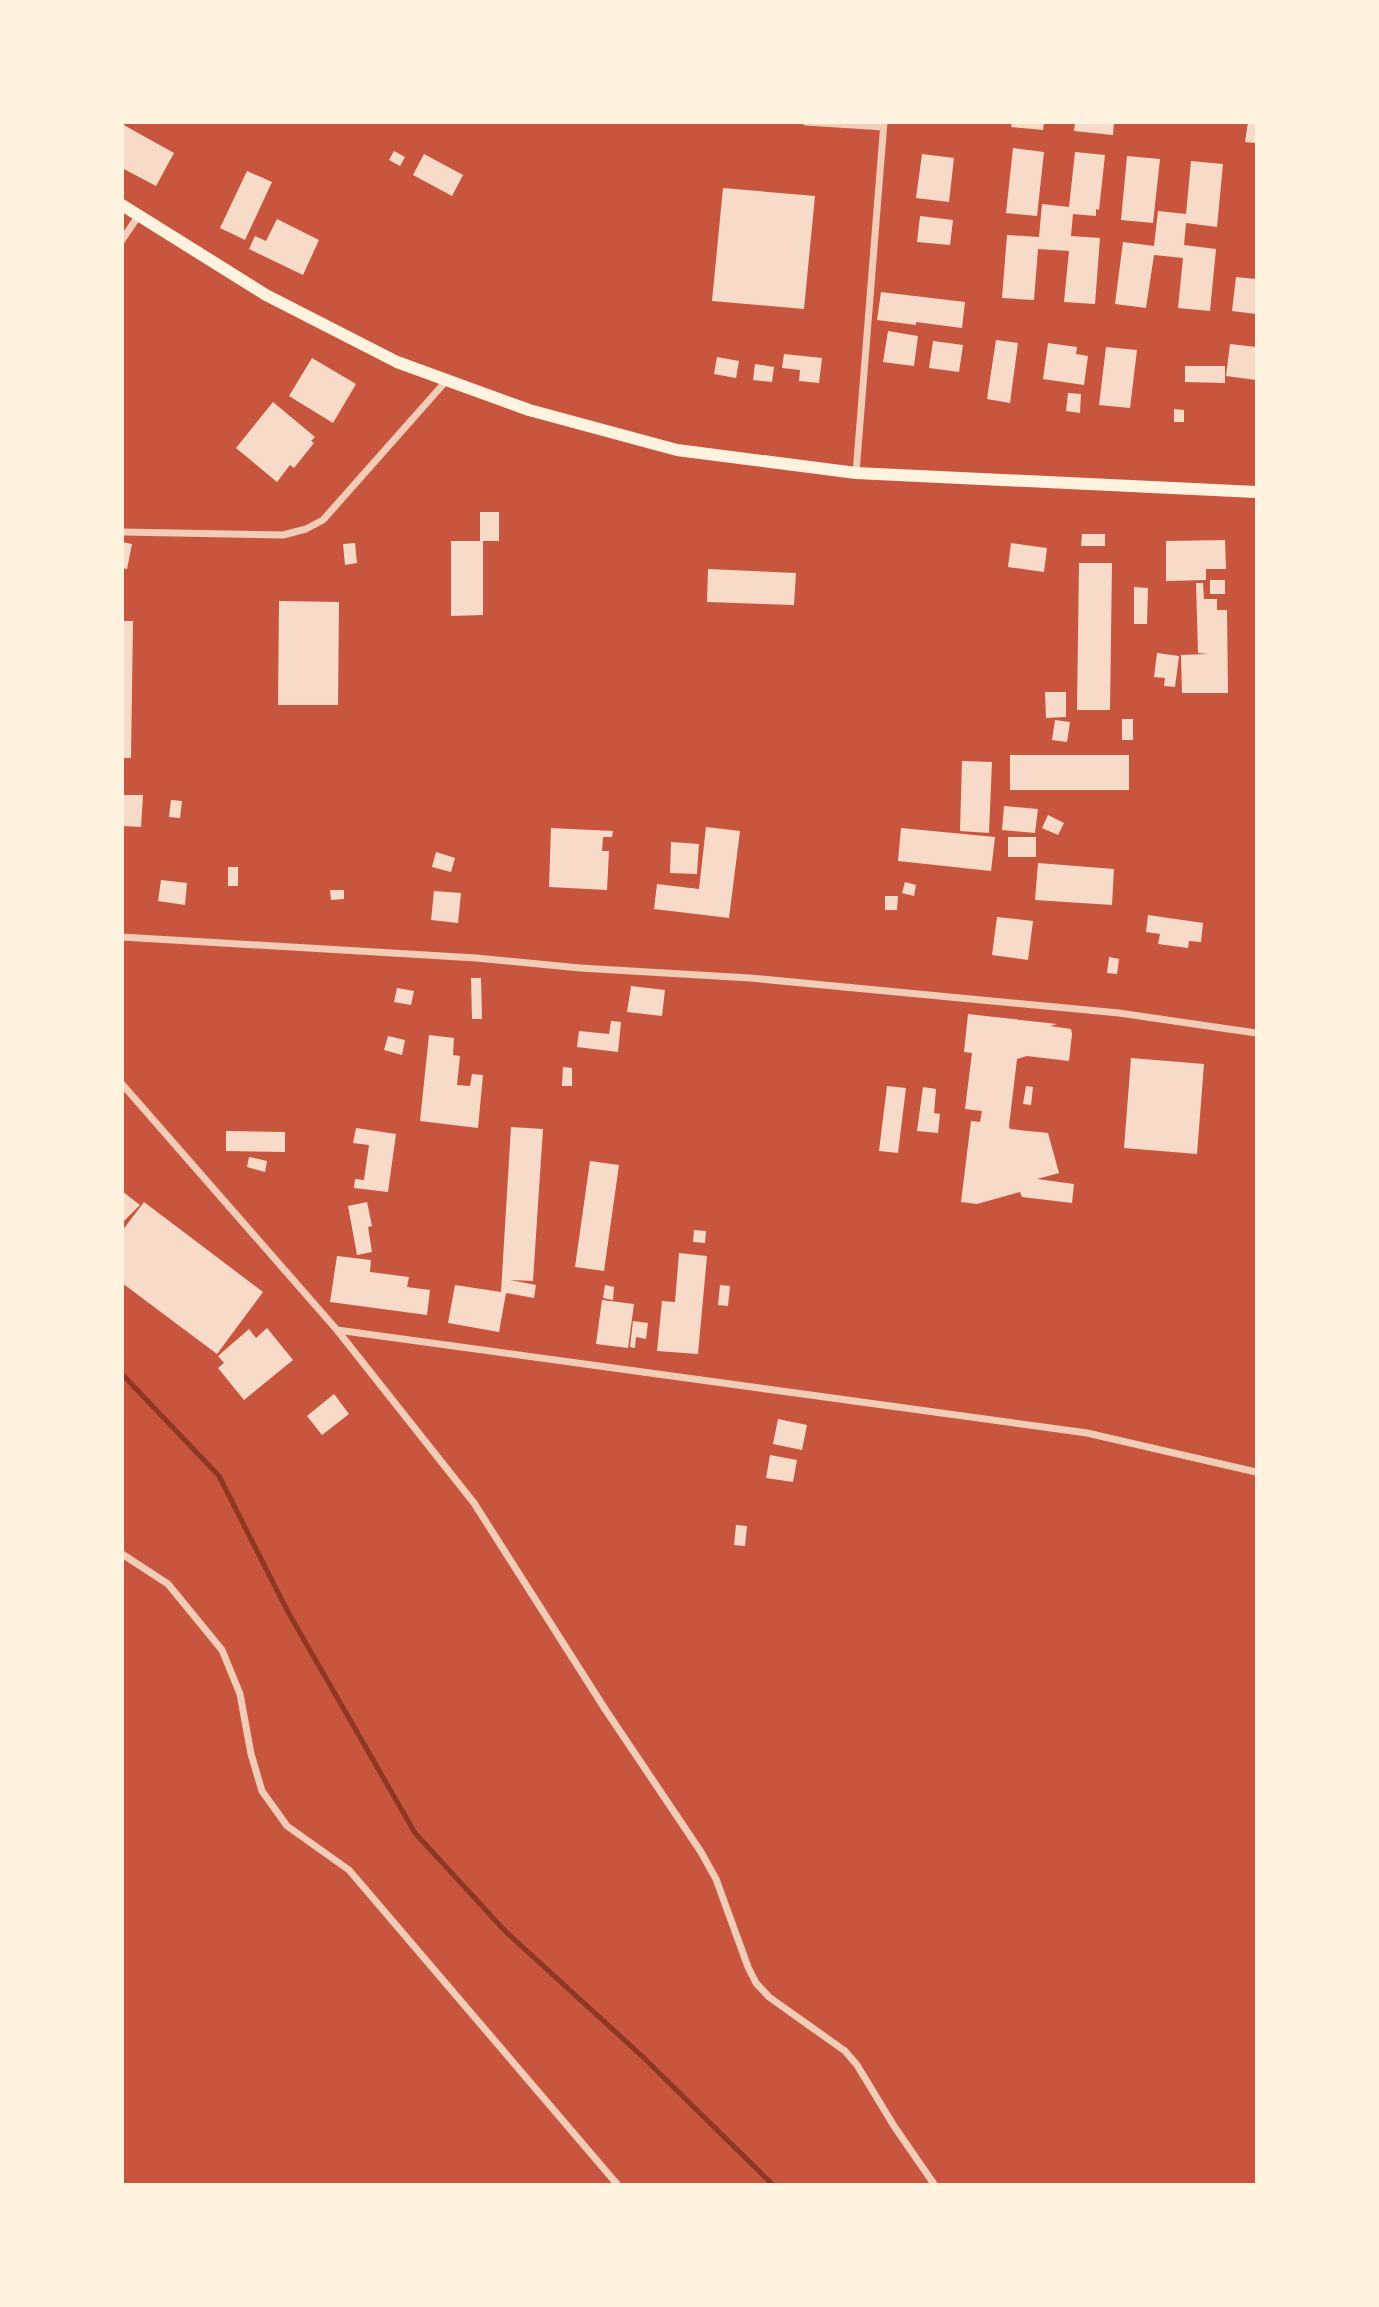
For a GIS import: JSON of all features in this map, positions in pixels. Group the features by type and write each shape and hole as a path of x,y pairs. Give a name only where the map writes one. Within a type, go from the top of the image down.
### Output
{"main road":[{"path":"122,205 266,295 397,362 529,410 677,450 856,473 1256,492"}],"street":[{"path":"806,122 883,125 856,473"},
{"path":"122,240 139,215"},
{"path":"122,532 283,535 306,529 323,520 447,380"},
{"path":"122,937 476,958 580,968 750,978 1119,1013 1256,1033"},
{"path":"122,1084 337,1330 474,1503 605,1709 701,1852 716,1879 756,1983 769,1997 845,2051 857,2065 934,2185"},
{"path":"337,1330 1087,1433 1256,1472"},
{"path":"122,1554 168,1584 222,1650 240,1693 251,1754 262,1791 287,1826 349,1870 617,2185"}],"building":[{"path":"1012,122 1044,122 1043,130 1011,127"},
{"path":"1075,122 1114,122 1113,135 1074,131"},
{"path":"1248,122 1256,122 1256,143 1245,142"},
{"path":"122,124 174,153 156,186 122,168"},
{"path":"1013,148 1044,152 1037,216 1006,213"},
{"path":"394,151 405,157 400,166 389,160"},
{"path":"1075,152 1105,155 1099,210 1096,209 1096,216 1073,214 1071,236 1100,238 1095,304 1064,302 1069,251 1038,249 1034,300 1002,298 1007,235 1039,237 1042,204 1069,207"},
{"path":"424,154 463,175 452,196 413,175"},
{"path":"922,154 954,158 949,202 916,198"},
{"path":"1127,156 1160,159 1153,223 1121,220"},
{"path":"1191,161 1223,164 1217,227 1186,223 1184,245 1216,249 1210,311 1178,308 1183,258 1154,255 1146,308 1115,304 1123,242 1154,246 1158,211 1186,214"},
{"path":"247,171 272,182 245,240 220,228"},
{"path":"723,188 815,196 804,309 712,301"},
{"path":"920,216 953,220 950,245 917,242"},
{"path":"277,219 319,240 303,275 249,249 255,236 266,241"},
{"path":"1236,277 1256,279 1256,314 1232,311"},
{"path":"881,292 965,302 962,328 877,320"},
{"path":"888,331 918,336 914,366 883,362"},
{"path":"996,340 1018,343 1010,403 987,399"},
{"path":"933,341 963,345 959,372 929,368"},
{"path":"1048,343 1077,347 1076,354 1088,356 1084,385 1043,379"},
{"path":"1230,344 1256,347 1256,380 1226,376"},
{"path":"1106,347 1137,350 1130,408 1099,405"},
{"path":"784,354 822,358 819,383 799,381 800,370 782,368"},
{"path":"717,357 739,361 736,378 714,374"},
{"path":"312,358 356,384 333,423 289,396"},
{"path":"755,364 774,367 772,382 753,380"},
{"path":"1185,366 1225,366 1225,383 1185,382"},
{"path":"1068,393 1081,394 1080,413 1066,411"},
{"path":"273,402 315,437 311,441 314,443 294,468 290,465 277,482 236,448"},
{"path":"1174,409 1184,410 1184,422 1174,422"},
{"path":"480,512 499,512 499,541 483,541 483,615 451,616 451,541 480,541"},
{"path":"1082,534 1105,534 1105,546 1081,546"},
{"path":"1225,540 1226,569 1206,569 1206,580 1166,581 1166,541"},
{"path":"122,542 132,544 127,569 122,568"},
{"path":"355,543 357,563 345,565 343,544"},
{"path":"1011,543 1047,548 1044,572 1008,567"},
{"path":"1079,563 1112,563 1110,710 1077,710"},
{"path":"708,569 796,573 794,605 707,602"},
{"path":"1210,580 1225,580 1225,594 1210,594"},
{"path":"1196,583 1203,583 1204,599 1217,599 1217,610 1227,610 1228,693 1182,693 1181,655 1208,654 1198,653"},
{"path":"1134,587 1148,588 1147,624 1134,624"},
{"path":"279,601 339,602 338,705 278,705"},
{"path":"122,621 133,621 131,758 122,758"},
{"path":"1157,653 1179,656 1175,687 1164,686 1165,678 1154,677"},
{"path":"1045,692 1066,692 1066,717 1046,718"},
{"path":"1122,719 1133,719 1133,740 1122,740"},
{"path":"1055,720 1070,722 1067,742 1052,740"},
{"path":"1010,755 1129,755 1129,790 1010,790"},
{"path":"962,761 992,762 989,833 960,831"},
{"path":"122,795 143,795 141,827 122,826"},
{"path":"171,800 182,801 180,818 169,817"},
{"path":"1004,806 1038,809 1035,833 1002,830"},
{"path":"1048,815 1064,823 1058,835 1042,828"},
{"path":"706,827 740,831 729,918 654,909 657,884 699,889"},
{"path":"551,828 613,831 612,837 603,837 602,851 609,851 607,890 549,887"},
{"path":"901,828 995,837 991,871 898,861"},
{"path":"1008,837 1036,837 1036,857 1008,857"},
{"path":"671,842 699,844 697,874 670,873"},
{"path":"436,852 455,858 451,872 432,867"},
{"path":"1038,863 1114,869 1112,905 1035,900"},
{"path":"228,867 238,867 238,886 228,886"},
{"path":"161,880 187,883 185,905 158,901"},
{"path":"905,882 916,885 914,896 902,893"},
{"path":"330,890 344,890 344,899 331,900"},
{"path":"434,891 461,893 458,923 431,920"},
{"path":"885,896 898,896 897,910 885,910"},
{"path":"1148,915 1203,923 1201,942 1189,941 1188,948 1158,944 1160,934 1146,932"},
{"path":"997,917 1033,921 1028,960 992,955"},
{"path":"1109,957 1119,959 1117,974 1107,973"},
{"path":"471,978 481,978 482,1019 472,1019"},
{"path":"631,986 665,990 662,1016 627,1012"},
{"path":"397,988 414,991 411,1005 394,1002"},
{"path":"968,1014 1057,1024 1050,1026 1071,1029 1069,1061 1027,1056 1017,1059 1009,1126 1010,1129 1048,1133 1059,1173 1037,1179 1074,1184 1072,1203 1022,1197 1020,1192 977,1204 961,1202 971,1121 980,1122 982,1111 965,1109 972,1053 964,1052"},
{"path":"611,1021 621,1022 618,1052 577,1047 579,1031 609,1034"},
{"path":"429,1035 454,1038 453,1055 460,1056 457,1085 470,1086 472,1074 483,1075 478,1128 420,1121"},
{"path":"388,1036 405,1040 402,1055 384,1050"},
{"path":"1131,1058 1204,1064 1197,1154 1124,1148"},
{"path":"563,1067 572,1068 572,1086 562,1086"},
{"path":"887,1086 906,1088 898,1153 879,1151"},
{"path":"1026,1086 1033,1087 1031,1105 1023,1104"},
{"path":"923,1087 936,1089 934,1113 940,1114 938,1133 917,1131"},
{"path":"511,1127 543,1129 533,1281 510,1280 536,1285 534,1298 506,1293 499,1332 448,1323 455,1285 501,1292"},
{"path":"356,1128 396,1134 388,1192 354,1188 355,1179 364,1180 369,1145 353,1143"},
{"path":"226,1131 285,1132 285,1152 226,1151"},
{"path":"249,1157 267,1161 265,1172 247,1167"},
{"path":"590,1161 619,1165 604,1271 575,1267"},
{"path":"122,1191 140,1205 122,1223"},
{"path":"144,1202 263,1292 217,1354 122,1283 122,1231"},
{"path":"367,1202 372,1226 368,1227 372,1252 357,1255 348,1206"},
{"path":"694,1230 706,1231 705,1243 693,1242"},
{"path":"679,1253 707,1256 698,1354 657,1351 662,1301 675,1302"},
{"path":"337,1256 371,1260 370,1272 409,1277 407,1287 430,1290 427,1315 330,1302"},
{"path":"605,1285 614,1287 613,1300 603,1298"},
{"path":"720,1285 730,1286 728,1306 718,1305"},
{"path":"602,1300 634,1304 628,1348 596,1344"},
{"path":"633,1321 648,1323 646,1339 636,1337 635,1348 630,1347"},
{"path":"267,1328 293,1360 244,1400 218,1368 224,1363 218,1356 249,1329 256,1338"},
{"path":"334,1394 349,1414 322,1435 307,1416"},
{"path":"778,1419 807,1425 802,1450 773,1444"},
{"path":"770,1455 797,1460 793,1482 766,1478"},
{"path":"736,1525 747,1526 745,1546 734,1545"}],"waterway":[{"path":"122,1374 219,1476 288,1612 415,1833 505,1931 644,2058 772,2184"}]}
